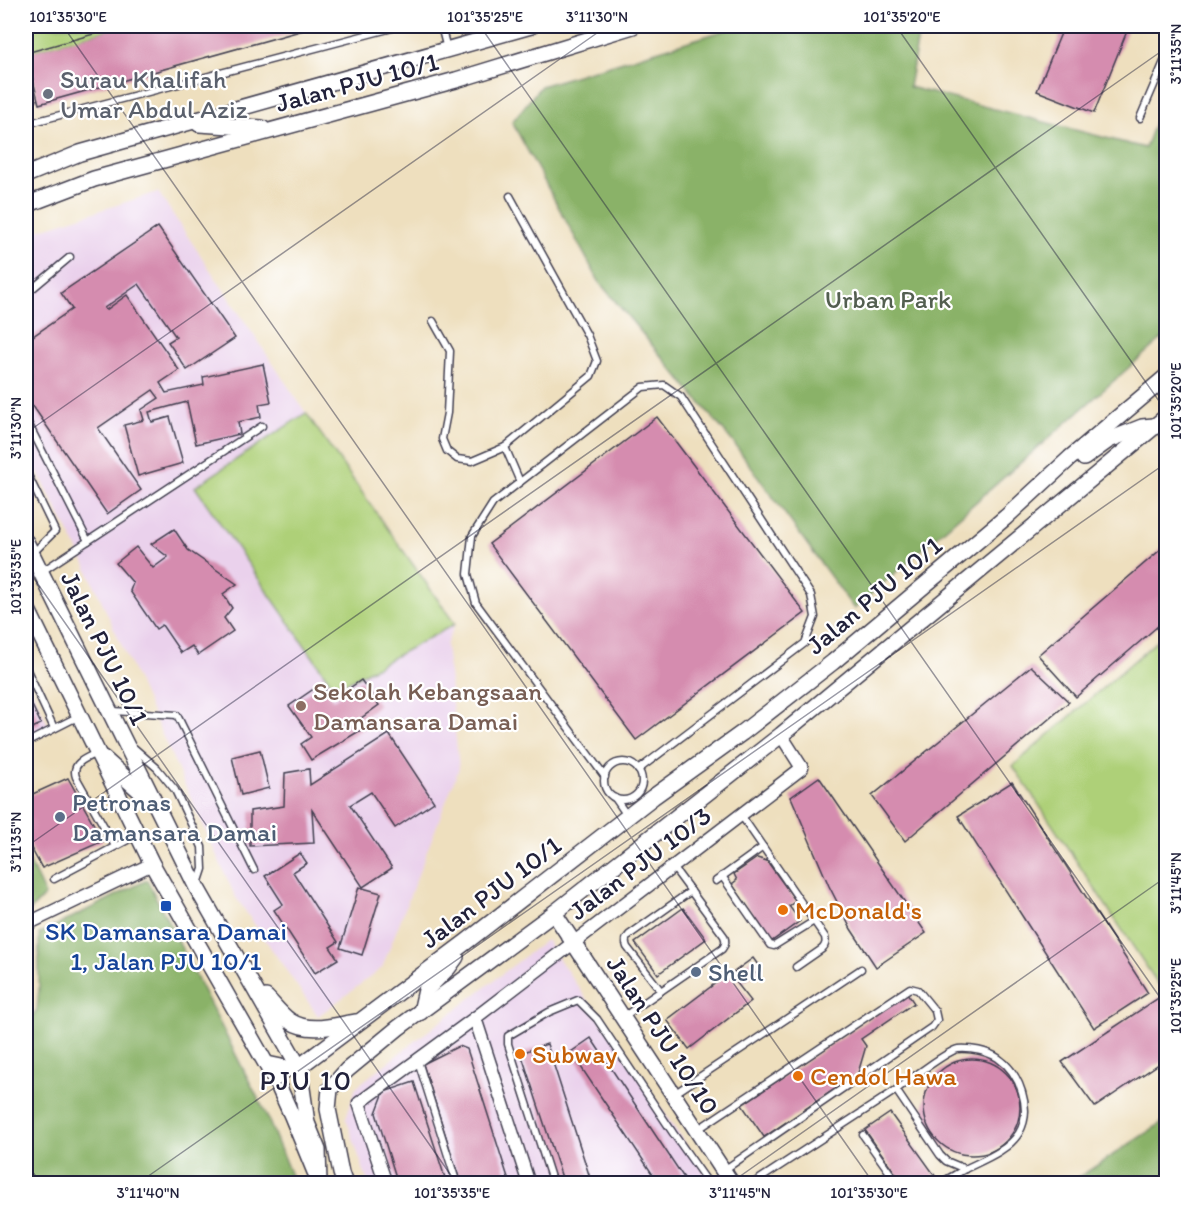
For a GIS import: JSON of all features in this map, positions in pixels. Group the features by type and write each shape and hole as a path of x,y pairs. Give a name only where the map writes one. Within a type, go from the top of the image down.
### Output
{"street":[{"name":"Jalan PJU 10/1","path":"26,175 80,153 531,26"},
{"name":"Jalan PJU 10/1","path":"26,205 94,179 456,80 633,26"},
{"path":"187,123 275,129"},
{"name":"Jalan PJU 10/1","path":"29,548 197,888 299,1066 466,942 653,797 742,733 832,662 1167,377"},
{"name":"Jalan PJU 10/1","path":"343,1178 328,1109 330,1089 347,1070 398,1028 554,913 781,735 1162,421"},
{"path":"1005,517 1108,440 1162,421"},
{"name":"Jalan PJU 10/1","path":"26,606 152,864 267,1064 292,1116 319,1183"},
{"name":"Jalan PJU 10/3","path":"386,1184 359,1103 475,1018 802,768 781,735"},
{"path":"97,753 156,807"},
{"path":"26,926 152,864"},
{"name":"Jalan PJU 10/10","path":"554,913 728,1177"},
{"path":"422,1012 426,990 448,968 466,942"},
{"path":"251,982 289,1020 299,1026 313,1028 359,1021"},
{"path":"26,983 26,1006"},
{"path":"475,1018 529,1184"},
{"path":"267,1064 286,1068 299,1066 307,1123 318,1150 319,1183"}],"lane":[{"path":"26,124 400,26"},
{"path":"441,26 447,50"},
{"path":"1140,118 1167,57"},
{"path":"433,321 450,351 448,401 442,439 447,451 458,459 472,461 505,447 591,376 597,361 587,335 510,196"},
{"path":"26,294 70,257"},
{"path":"605,777 476,603 468,574 472,536 493,503 643,387 664,385 681,397 811,595 815,616 806,643 638,770"},
{"path":"26,419 88,541"},
{"path":"1162,421 1167,438"},
{"path":"41,572 262,426"},
{"path":"505,447 520,482"},
{"path":"26,471 55,531 29,548"},
{"path":"26,668 54,728"},
{"path":"109,710 177,715 254,870"},
{"path":"26,743 79,716"},
{"path":"121,737 157,768 175,790 202,847 202,869 197,888"},
{"path":"97,753 81,761 74,771 115,846"},
{"path":"642,782 638,793 627,800 610,795 604,784 611,767 628,763 638,770 642,782 653,797"},
{"path":"615,798 628,817"},
{"path":"741,815 825,936 826,941 822,949 796,967"},
{"path":"54,879 137,834"},
{"path":"716,881 763,847"},
{"path":"622,1017 661,992 725,945 724,936 673,867"},
{"path":"722,876 770,945 774,946 814,921"},
{"path":"661,992 627,947 626,938 691,891"},
{"path":"673,1095 861,969"},
{"path":"697,1130 910,988 918,990 935,1011 937,1020 932,1027 728,1177"},
{"path":"553,1184 508,1044 508,1036 549,1012 578,1000 597,1019 709,1184"},
{"path":"752,1184 955,1049 986,1052 999,1059 1020,1085 1024,1098 1024,1112 1019,1132 1011,1142 993,1155 939,1184"},
{"path":"418,1060 457,1184"},
{"path":"896,1090 940,1155 946,1161 965,1169"},
{"path":"863,1135 898,1184"}],"shaded area":[{"name":"Sekolah Kebangsaan Damansara Damai","path":"158,192 306,413 455,624 446,645 459,768 382,968 318,1016 235,896 84,562 26,449 26,234"},
{"path":"26,677 49,727 26,738"},
{"path":"546,940 712,1183 368,1183 346,1118 356,1087"}],"green space":[{"path":"33,26 122,26 26,53 26,31"},
{"name":"Urban Park","path":"739,26 920,26 909,87 1145,148 1166,91 1166,335 854,609 733,442 600,283 512,122 541,86"},
{"path":"306,413 455,624 335,689 195,487"},
{"path":"1166,633 1166,979 1158,984 1013,766"},
{"path":"26,855 45,895 26,915"},
{"path":"147,880 266,1114 294,1183 26,1183 26,1023 37,1010 39,934"},
{"path":"1166,1120 1166,1183 1070,1183"}],"building":[{"path":"122,26 318,26 39,104 26,53"},
{"path":"1064,26 1113,26 1127,31 1094,113 1037,91"},
{"path":"158,227 235,338 187,370 168,342 176,337 139,284 104,308 106,310 127,295 179,370 160,383 166,393 204,385 203,377 263,364 271,402 259,404 261,417 238,422 240,434 196,444 187,402 149,412 152,422 170,417 183,463 138,476 124,425 144,420 141,410 159,398 153,390 98,428 141,490 107,514 26,396 26,341 72,309 61,293"},
{"path":"657,417 805,613 636,740 489,544"},
{"path":"174,529 188,550 237,584 223,594 232,608 224,618 233,631 198,655 192,646 181,653 162,625 156,629 130,591 133,583 116,563 136,547 153,568 168,557 151,544"},
{"path":"1166,545 1166,619 1076,697 1038,655"},
{"path":"1031,666 1069,702 905,841 872,796"},
{"path":"361,680 379,705 360,719 366,727 311,760 301,744 311,737 289,706 321,684 333,700"},
{"path":"26,693 41,724 26,731"},
{"path":"389,734 434,802 395,828 371,792 350,805 392,868 363,887 312,810 314,843 250,846 250,811 284,806 285,773 309,769 310,785"},
{"path":"260,750 269,788 241,795 232,757"},
{"path":"819,777 926,933 876,967 851,929 829,886 791,797"},
{"path":"68,778 103,841 42,868 26,839 26,823 29,821 26,815 26,797"},
{"path":"1012,782 1148,993 1094,1028 958,816"},
{"path":"300,853 307,863 293,872 338,942 330,947 338,959 315,973 274,910 283,904 265,876"},
{"path":"757,858 767,861 796,901 789,906 800,921 772,941 732,884 737,880 734,874"},
{"path":"359,887 381,893 362,955 340,948"},
{"path":"683,908 706,939 658,974 635,943"},
{"path":"753,958 761,969 742,983 734,972"},
{"path":"729,973 751,1001 689,1049 667,1020"},
{"path":"907,993 914,1003 861,1039 866,1046 858,1073 764,1137 742,1105"},
{"path":"1166,993 1166,1059 1095,1107 1062,1062"},
{"path":"591,1038 688,1184 659,1184 571,1052"},
{"path":"547,1044 592,1184 564,1184 521,1053"},
{"path":"459,1046 467,1049 510,1184 461,1184 423,1064"},
{"path":"972,1059 990,1063 1006,1073 1016,1089 1020,1107 1016,1125 1006,1141 990,1151 972,1155 954,1151 938,1141 928,1125 924,1107 928,1089 938,1073 954,1063"},
{"path":"414,1082 447,1184 398,1184 376,1113 384,1092"},
{"path":"890,1113 936,1177 927,1184 903,1184 865,1130"}],"place":[{"name":"Surau Khalifah Umar Abdul Aziz","path":"48,94"},
{"name":"Sekolah Kebangsaan Damansara Damai","path":"301,706"},
{"name":"Petronas Damansara Damai","path":"60,817"},
{"name":"SK Damansara Damai 1, Jalan PJU 10/1","path":"166,906"},
{"name":"McDonald's","path":"783,910"},
{"name":"Shell","path":"696,972"},
{"name":"Subway","path":"520,1054"},
{"name":"Cendol Hawa","path":"798,1076"}],"district":[{"name":"PJU 10","path":"306,1080"}]}
